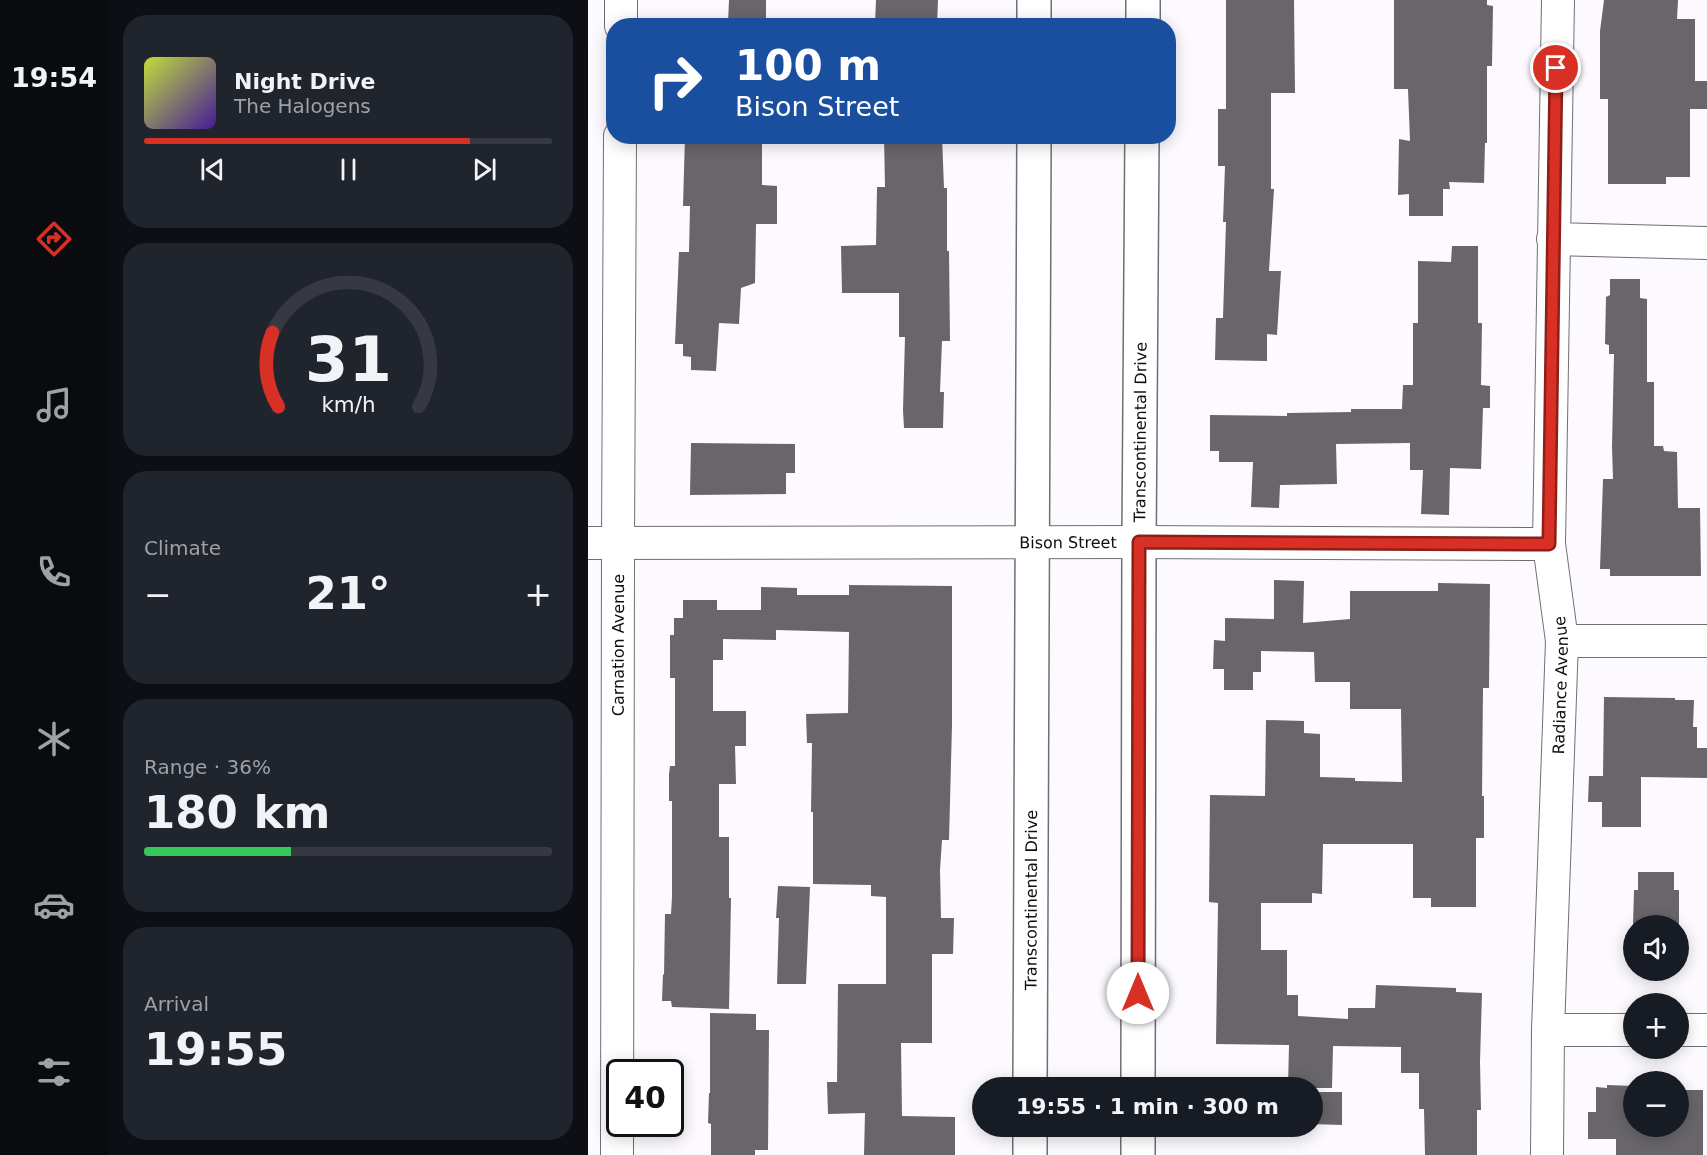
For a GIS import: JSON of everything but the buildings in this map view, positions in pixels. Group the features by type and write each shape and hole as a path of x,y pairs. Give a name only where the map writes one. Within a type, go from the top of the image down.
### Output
{"street":[{"path":"621,0 621,18"},
{"path":"1034,18 1035,0"},
{"path":"1143,0 1143,18"},
{"name":"Radiance Avenue","path":"1547,1155 1548,1030 1562,641 1549,544 1558,0"},
{"name":"Carnation Avenue","path":"616,1155 603,543 620,144"},
{"name":"Transcontinental Drive","path":"1030,1077 1034,144"},
{"name":"Transcontinental Drive","path":"1138,1077 1142,144"},
{"path":"1553,239 1707,243"},
{"name":"Bison Street","path":"603,543 1549,544"},
{"path":"1562,641 1707,641"},
{"path":"1548,1030 1623,1030"},
{"path":"1689,1030 1707,1030"},
{"path":"1030,1137 1030,1155"},
{"path":"1138,1137 1138,1155"}],"route":[{"path":"1138,993 1139,542 1549,544 1556,68"}]}
